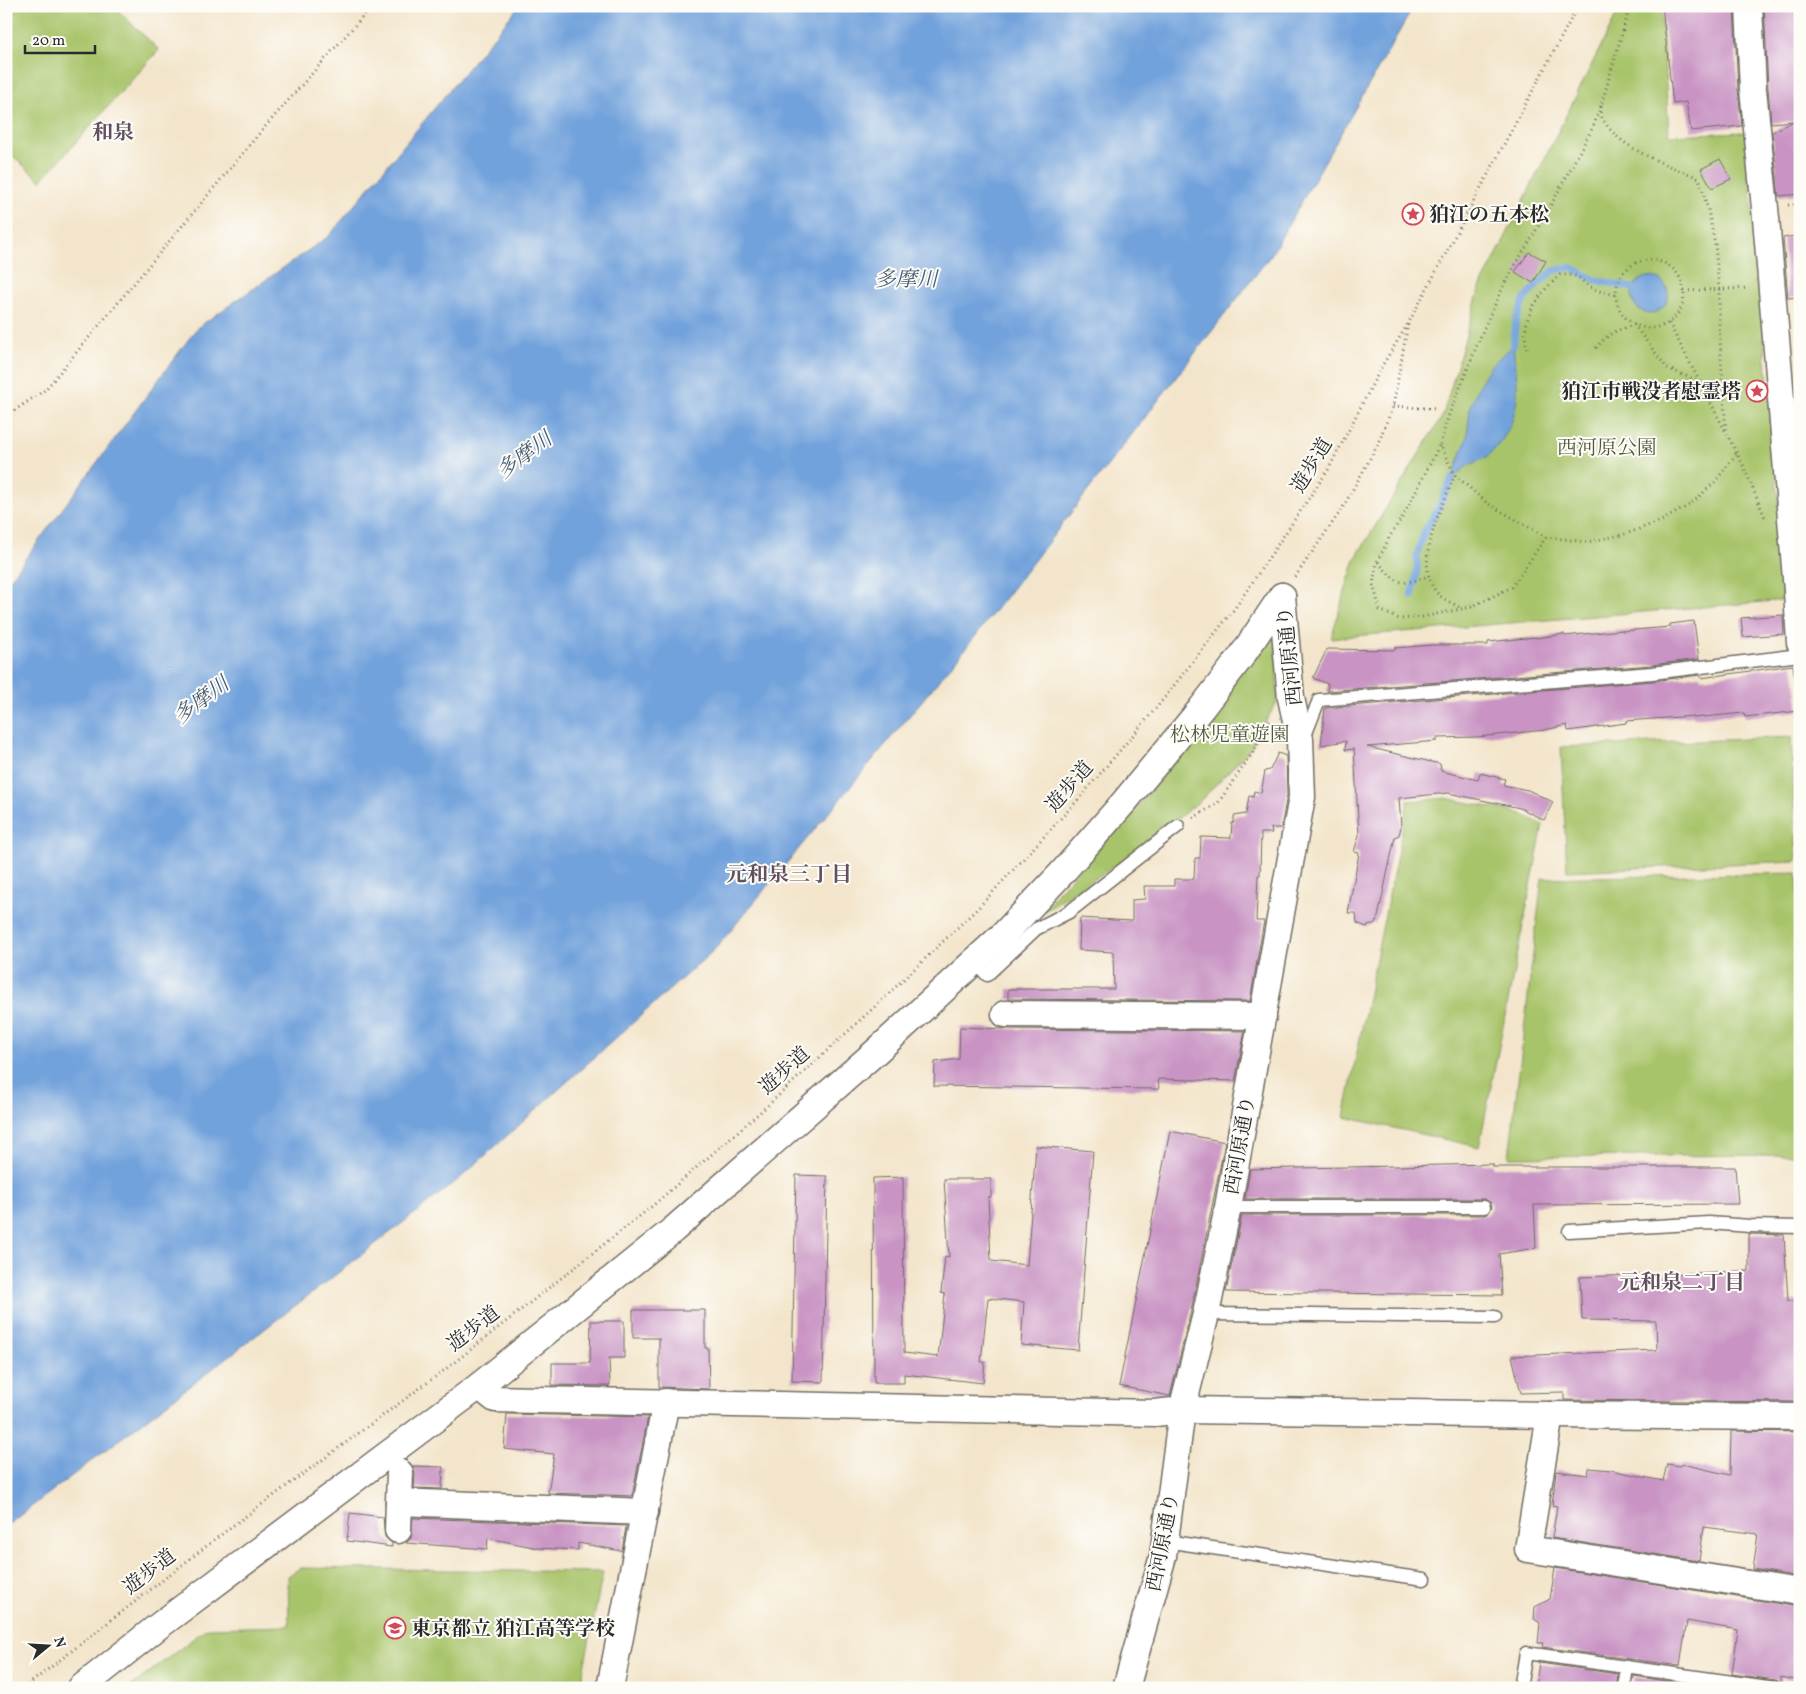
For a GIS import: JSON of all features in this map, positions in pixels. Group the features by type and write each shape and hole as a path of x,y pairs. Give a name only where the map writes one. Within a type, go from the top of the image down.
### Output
{"street":[{"path":"1749,6 1753,89 1766,218 1800,643"},
{"path":"81,1688 156,1628 479,1386 672,1230 812,1109 1004,934 1054,881 1130,795 1242,656 1282,596"},
{"name":"西河原通り","path":"1126,1688 1163,1556 1182,1410 1206,1314 1228,1207 1302,797 1300,740 1291,698 1282,596"},
{"path":"1005,1014 1263,1016"},
{"path":"479,1386 495,1399 1145,1413 1182,1410 1800,1416"},
{"path":"610,1688 666,1402"},
{"path":"1550,1415 1528,1548 1800,1592"},
{"path":"398,1530 400,1473"},
{"path":"399,1502 645,1512"}],"lane":[{"path":"1300,740 1306,733 1319,700 1652,673 1800,655"},
{"path":"974,961 987,975 1036,930 1069,912 1178,826"},
{"path":"1228,1207 1484,1207"},
{"path":"1569,1231 1709,1223 1800,1227"},
{"path":"1206,1314 1495,1317"},
{"path":"1165,1541 1424,1579"},
{"path":"1520,1688 1526,1653 1775,1688"},
{"path":"1624,1688 1627,1667"}],"path":[{"path":"6,416 45,390 262,129 372,6"},
{"path":"1282,596 1342,508 1377,446 1394,406 1408,324 1578,6"},
{"path":"1546,537 1512,587 1471,607 1422,617 1399,619 1380,610 1373,584 1377,562 1440,445 1462,381 1488,319 1593,127 1601,106 1630,6"},
{"path":"1601,106 1603,120 1622,141 1657,161 1699,178 1715,244 1726,432"},
{"path":"1596,348 1603,339 1617,329 1634,325 1647,329 1660,328 1669,324 1681,310 1685,300 1680,277 1669,266 1658,261 1644,260 1633,265 1623,273 1618,283 1616,295 1618,305 1624,317 1634,325 1667,368 1700,382"},
{"path":"1527,349 1524,338 1528,319 1535,301 1560,275 1574,274 1593,289 1616,295"},
{"path":"1684,291 1719,288"},
{"name":"遊歩道","path":"24,1688 231,1527 446,1368 650,1208 766,1107 882,1001 978,908 1076,802 1157,707 1235,608 1328,470 1382,366 1408,324"},
{"path":"1669,324 1737,453 1765,520 1791,522"},
{"path":"1394,406 1436,409"},
{"path":"1440,445 1455,475 1486,503 1546,537 1587,542 1626,534 1663,520 1691,504 1715,482 1737,453"},
{"path":"1455,475 1428,544 1428,576 1439,595 1462,608"},
{"path":"1377,562 1393,580 1408,583 1428,576"},
{"path":"1178,826 1218,803 1252,754 1274,714"}],"green space":[{"path":"16,6 113,6 159,50 41,181 6,150 6,16"},
{"name":"西河原公園","path":"1621,6 1661,6 1669,135 1746,132 1787,600 1331,638 1355,559 1443,415 1479,290"},
{"name":"松林児童遊園","path":"1275,624 1278,700 1250,749 1200,801 1122,861 1036,916 1137,807 1201,730"},
{"path":"1791,737 1797,861 1567,871 1561,747"},
{"path":"1446,798 1522,814 1543,825 1479,1147 1344,1117 1408,801"},
{"path":"1797,873 1800,927 1800,1155 1509,1157 1542,878"},
{"name":"東京都立 狛江高等学校","path":"300,1568 603,1572 580,1688 129,1688 207,1628 289,1626 288,1576"}],"water":[{"name":"多摩川","path":"519,6 1414,6 1271,255 970,643 716,948 459,1179 6,1526 6,585 197,328 329,236"},
{"path":"1650,277 1663,282 1668,295 1663,308 1650,313 1637,308 1632,295 1637,282"},
{"path":"1513,346 1517,390 1513,416 1508,429 1501,442 1490,454 1466,467 1452,479 1467,438 1470,407 1479,385 1491,365"}],"building":[{"path":"1662,6 1734,6 1738,90 1742,126 1691,131 1686,102 1673,104"},
{"path":"1764,6 1800,6 1800,75 1796,75 1800,116 1800,194 1779,196 1772,132 1794,121 1771,123"},
{"path":"1720,159 1731,179 1712,188 1701,169"},
{"path":"1800,235 1800,297 1788,298 1783,238"},
{"path":"1529,252 1546,261 1533,283 1515,272"},
{"path":"1783,615 1784,634 1743,637 1741,618"},
{"path":"1694,621 1699,659 1651,665 1327,691 1328,684 1313,678 1327,649 1395,650 1395,648 1432,645 1488,645 1488,642 1564,634 1565,636 1670,627 1670,624"},
{"path":"1793,665 1799,711 1745,717 1744,713 1693,718 1693,716 1626,721 1626,723 1568,731 1567,725 1545,730 1477,737 1437,738 1437,741 1367,747 1440,764 1441,771 1478,780 1480,773 1505,779 1503,785 1528,790 1553,802 1544,820 1520,808 1448,793 1399,798 1401,827 1399,835 1395,837 1378,917 1375,923 1366,927 1357,923 1356,913 1348,913 1359,853 1354,852 1359,835 1354,749 1345,750 1346,741 1321,745 1325,708 1653,681 1700,675 1701,678"},
{"path":"1278,753 1286,756 1287,795 1281,828 1271,828 1272,833 1261,833 1256,921 1264,921 1250,1001 1008,999 1008,989 1114,989 1113,952 1079,950 1080,918 1132,921 1132,900 1145,899 1144,886 1174,886 1174,879 1194,879 1195,858 1200,858 1201,837 1231,838 1234,816 1246,814 1249,796 1253,797 1254,791 1261,793 1265,771 1270,770"},
{"path":"960,1027 1245,1031 1235,1081 1158,1079 1159,1089 934,1086 935,1062 959,1059"},
{"path":"1170,1131 1225,1142 1191,1311 1170,1396 1119,1386"},
{"path":"1036,1146 1093,1151 1078,1350 1021,1345 1024,1302 988,1298 981,1362 985,1362 983,1383 904,1374 904,1383 874,1383 873,1178 903,1177 904,1353 938,1357 945,1294 941,1293 945,1256 949,1257 944,1179 991,1179 991,1197 988,1197 991,1261 1027,1265"},
{"path":"1493,1164 1493,1167 1735,1167 1738,1204 1534,1205 1536,1248 1499,1254 1502,1295 1226,1292 1242,1215 1484,1215 1488,1214 1492,1207 1491,1203 1484,1199 1245,1199 1250,1169"},
{"path":"796,1175 827,1176 823,1382 792,1381"},
{"path":"1749,1234 1784,1235 1788,1301 1800,1301 1800,1402 1564,1400 1564,1392 1521,1393 1512,1356 1657,1350 1656,1321 1582,1320 1580,1277 1749,1271"},
{"path":"633,1310 705,1310 705,1348 708,1348 709,1389 659,1387 659,1338 633,1338"},
{"path":"591,1321 624,1321 624,1358 609,1358 610,1386 552,1385 552,1363 590,1363"},
{"path":"507,1414 648,1417 632,1496 548,1493 554,1454 504,1449"},
{"path":"1731,1431 1800,1432 1800,1577 1753,1569 1758,1534 1704,1527 1699,1561 1552,1538 1557,1506 1552,1505 1556,1471 1588,1475 1589,1468 1611,1470 1663,1481 1667,1464 1680,1466 1682,1464 1730,1475"},
{"path":"413,1466 443,1467 442,1489 414,1488 415,1474"},
{"path":"350,1513 383,1517 385,1537 392,1543 392,1547 347,1541"},
{"path":"413,1518 626,1526 622,1551 578,1543 578,1550 538,1548 488,1538 487,1549 406,1543 411,1538"},
{"path":"1555,1568 1800,1607 1800,1681 1781,1677 1781,1683 1776,1680 1732,1674 1738,1630 1687,1621 1680,1666 1542,1647 1543,1643 1538,1643 1540,1623 1534,1619 1535,1607 1550,1599"},
{"path":"1539,1663 1618,1674 1616,1688 1535,1688"},
{"path":"1634,1676 1678,1683 1677,1688 1632,1688"}],"waterway":[{"path":"1513,346 1516,320 1524,300 1553,271 1571,267 1595,280 1633,288"},
{"path":"1412,596 1417,573 1417,554 1424,532 1452,479"}],"place":[{"name":"狛江の五本松","path":"1413,214"},
{"name":"狛江市戦没者慰霊塔","path":"1757,391"},
{"name":"東京都立 狛江高等学校","path":"395,1628"}],"district":[{"name":"和泉","path":"113,132"},
{"name":"元和泉三丁目","path":"789,874"},
{"name":"元和泉二丁目","path":"1682,1282"}]}
